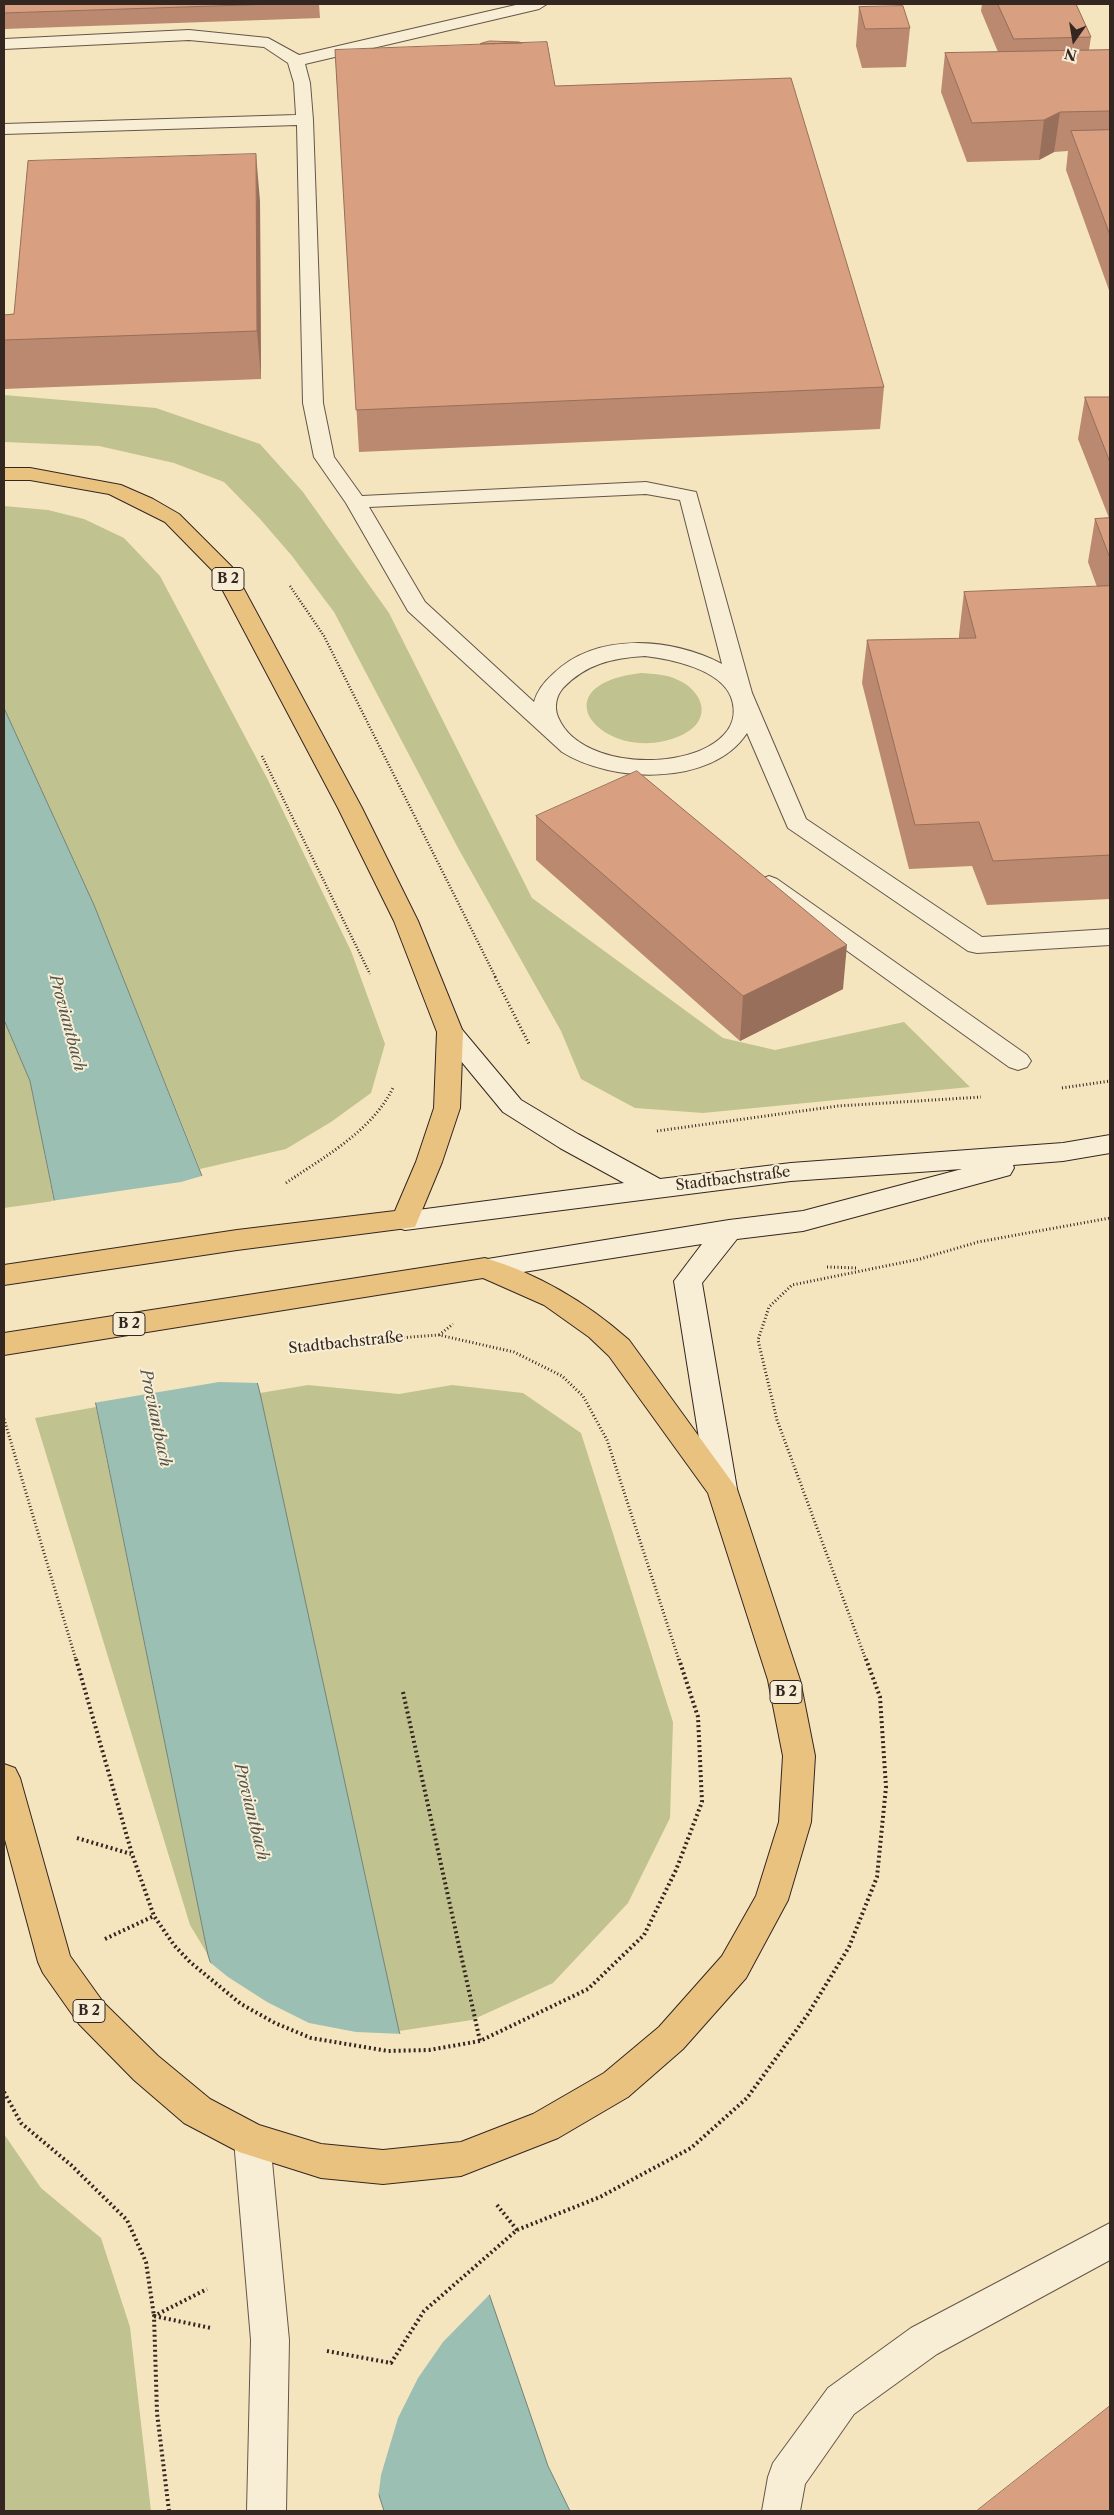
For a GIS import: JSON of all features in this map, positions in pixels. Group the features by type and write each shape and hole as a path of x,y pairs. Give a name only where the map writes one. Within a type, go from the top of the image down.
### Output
{"main road":[{"path":"296,61 540,4"},
{"path":"4,44 189,35 268,43 296,61 302,83 306,120 313,403 324,457 356,502 416,606 570,747 594,760 635,789"},
{"path":"4,129 306,120"},
{"name":"B 2","path":"4,474 30,474 114,489 146,503 172,518 221,567 350,808 406,921 450,1032 447,1108 429,1162 405,1220"},
{"path":"356,502 646,488 689,496 745,714 737,734 718,751 690,763 658,768 626,767 594,760"},
{"path":"552,730 545,711 548,693 560,676 581,662 608,653 639,649 672,652 694,658 726,675 741,693 796,823 977,945 1110,937"},
{"path":"749,870 1018,1061"},
{"path":"450,1032 512,1106 569,1141 655,1188"},
{"name":"Stadtbachstraße","path":"405,1220 791,1172 1062,1152 1110,1144"},
{"name":"Stadtbachstraße","path":"486,1268 729,1230 803,1221 1062,1152"},
{"path":"4,1276 237,1240 405,1220"},
{"path":"722,1489 705,1384 694,1338 688,1281 729,1230"},
{"name":"B 2","path":"4,1344 486,1268 554,1298 599,1330 619,1348 722,1489 784,1680 799,1756 795,1822 771,1900 734,1967 671,2038 622,2079 545,2126 460,2159 383,2167 321,2161 252,2140 197,2111 146,2068 90,2013 54,1962 4,1778"},
{"path":"252,2140 270,2340 267,2511"},
{"path":"780,2511 787,2477 841,2401 924,2341 1110,2241"}],"path":[{"path":"262,754 371,978"},
{"path":"1056,1089 1110,1081"},
{"path":"283,1185 360,1132 389,1100 395,1083"},
{"path":"664,1130 838,1106 991,1096"},
{"path":"864,1268 920,1259 978,1242 1110,1218"},
{"name":"Stadtbachstraße","path":"4,1419 32,1508 132,1854 154,1916 174,1945 190,1962 241,2004 275,2022 312,2038 388,2051 429,2050 480,2041 588,1989 644,1935 676,1870 702,1802 698,1717 607,1440 583,1396 562,1376 514,1352 439,1335 352,1342"},
{"path":"403,1692 480,2041"},
{"path":"4,2092 21,2123 71,2165 127,2220 146,2262 154,2316 157,2413 169,2511"},
{"path":"154,2316 392,2364 424,2311 517,2230"},
{"path":"154,2316 264,2261"}],"green space":[{"path":"4,395 156,408 260,444 303,492 389,613 532,898 723,1038 775,1050 904,1022 970,1087 703,1113 635,1108 581,1079 561,1031 458,848 334,612 292,556 224,482 174,463 99,446 4,442"},
{"path":"4,506 48,510 84,519 124,538 160,576 268,780 351,951 385,1044 371,1093 331,1122 286,1149 200,1169 94,905 4,708"},
{"path":"641,673 674,678 694,691 699,698 701,713 699,721 693,728 684,734 656,743 631,742 609,734 594,722 587,708 591,693 608,681"},
{"path":"4,1020 30,1081 54,1201 4,1208"},
{"path":"308,1385 399,1394 452,1385 523,1393 581,1433 673,1722 670,1818 628,1903 553,1983 472,2020 399,2031 260,1393"},
{"path":"96,1407 208,1955 190,1925 35,1418"},
{"path":"4,2134 41,2188 101,2238 130,2327 151,2511 4,2511"}],"water":[{"name":"Proviantbach","path":"4,708 94,905 204,1181 260,1393 399,2031 548,2466 570,2511 384,2511 208,1955 30,1081 4,1020"}],"pier":[{"path":"205,1175 260,1383 219,1382 93,1403 51,1201 181,1182"},
{"path":"207,1960 228,1977 267,2002 309,2023 356,2032 403,2034 491,2293 443,2342 418,2378 398,2418 381,2475 378,2499"}],"building":[{"path":"4,4 274,4 4,13"},
{"path":"998,4 1076,4 1091,37 1014,39"},
{"path":"903,6 910,28 865,29 859,7"},
{"path":"490,41 519,42 522,43 480,44"},
{"path":"547,42 555,86 791,78 884,387 356,410 335,50"},
{"path":"1110,50 1110,111 1060,112 1044,120 972,123 945,53"},
{"path":"1110,130 1110,235 1071,131"},
{"path":"256,154 257,331 4,340 4,315 14,314 28,161"},
{"path":"1085,397 1110,397 1110,462"},
{"path":"1110,518 1110,558 1095,519"},
{"path":"1110,586 1110,855 993,861 979,822 915,825 867,640 976,638 964,592"},
{"path":"637,771 847,945 743,996 536,816"},
{"path":"1110,2406 1110,2511 978,2510"}]}
